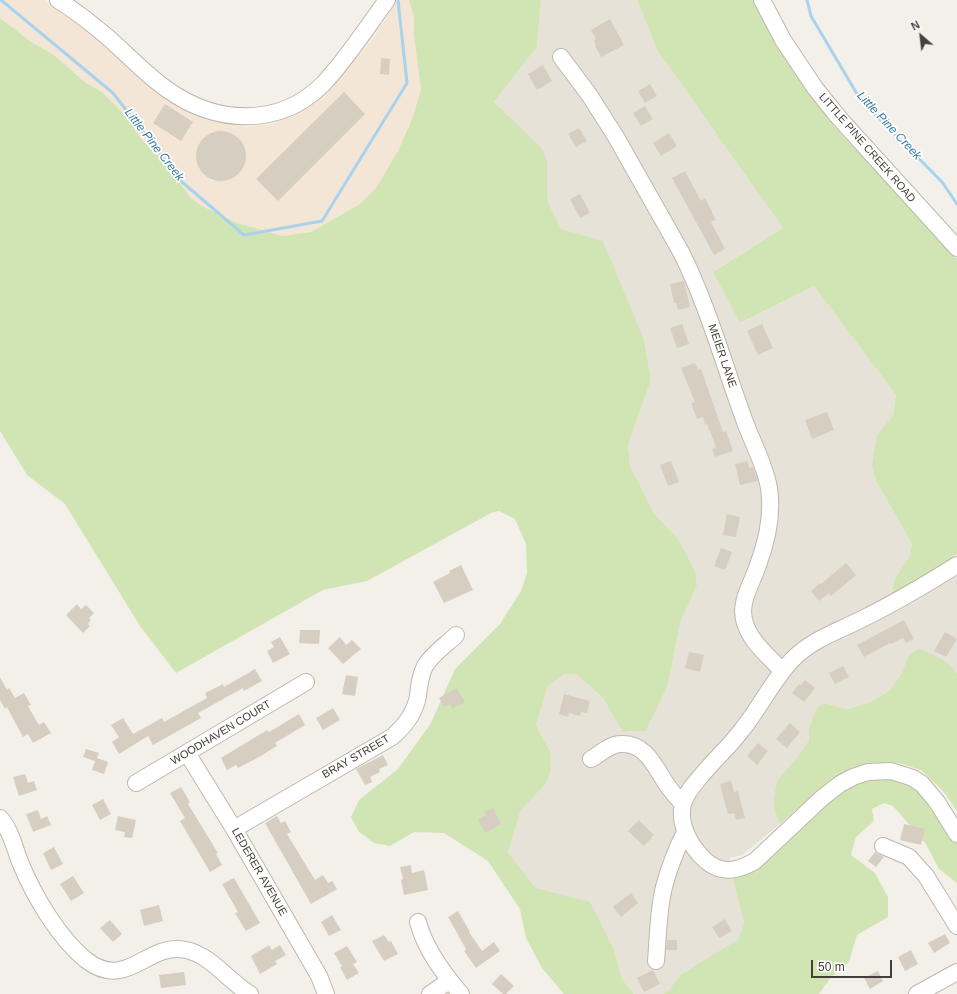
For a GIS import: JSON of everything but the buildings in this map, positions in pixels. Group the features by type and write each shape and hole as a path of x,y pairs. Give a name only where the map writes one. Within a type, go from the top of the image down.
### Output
{"street":[{"path":"58,0 100,30 172,93 209,111 243,117 257,116 280,111 292,106 314,92 342,61 387,0"},
{"name":"LITTLE PINE CREEK ROAD","path":"762,0 783,40 815,88 840,119 957,248"},
{"name":"MEIER LANE","path":"561,57 590,96 616,137 681,252 691,271 724,360 766,478 770,499 766,540 745,598 743,615 745,623 753,638 782,671"},
{"path":"957,565 860,620 808,645 800,651 782,671 741,731 691,788 683,804 683,822 690,842 709,864 724,871 731,871 745,867 755,861 822,798 840,784 853,777 868,772 891,771 913,778 922,784 937,802 957,834"},
{"name":"BRAY STREET","path":"234,829 392,737 399,731 415,710 419,684 426,665 456,635"},
{"name":"WOODHAVEN COURT","path":"136,783 306,682"},
{"path":"591,759 613,745 622,743 635,746 646,753 667,784 683,804"},
{"name":"LEDERER AVENUE","path":"187,753 234,829 318,976 326,994"},
{"path":"0,818 40,903 66,940 88,961 106,970 120,971 128,969 164,951 184,949 194,952 207,960 250,994"},
{"path":"656,961 660,911 664,888 677,849 686,832"},
{"path":"883,846 909,857 926,876 957,926"},
{"path":"418,922 423,939 449,981 461,994"},
{"path":"917,994 957,972"},
{"path":"430,994 449,981"}],"shaded area":[{"path":"0,0 44,0 100,41 162,96 206,120 247,127 273,124 314,103 372,41 397,0 409,0 414,17 414,36 421,90 412,119 398,151 376,188 360,204 311,232 282,236 237,223 202,206 191,198 166,164 141,139 125,115 102,92 86,83 54,55 30,41 0,18"},
{"path":"541,0 637,0 657,50 783,228 713,272 741,323 814,286 896,395 893,415 877,435 877,483 912,544 910,556 895,578 957,573 957,674 954,669 908,656 902,673 889,691 873,701 848,709 824,703 809,729 809,740 795,760 774,809 780,824 742,855 729,858 744,923 739,940 680,975 669,990 663,994 634,994 622,979 614,949 590,903 536,888 508,852 521,810 545,785 550,751 536,725 548,686 565,674 576,674 603,698 622,731 668,684 681,620 697,586 696,573 679,540 654,513 630,466 628,445 651,380 644,339 603,242 561,229 547,200 547,160 494,102 537,47"}],"green space":[{"path":"409,0 541,0 537,47 494,102 542,149 547,160 547,200 561,229 603,241 644,339 651,380 628,445 630,466 654,513 679,540 696,573 697,586 681,620 668,684 646,731 622,731 603,698 576,674 565,674 548,686 536,725 550,751 551,770 545,785 521,810 508,852 536,888 590,902 614,949 622,979 634,994 564,994 542,968 526,938 520,909 488,861 444,833 414,832 390,846 374,843 359,832 351,817 359,800 398,769 431,723 455,669 500,624 521,591 527,573 526,544 515,519 499,511 491,513 367,581 323,590 176,673 140,626 65,504 27,475 0,431 0,18 30,41 54,55 86,83 102,92 125,115 141,139 166,164 191,198 202,206 237,223 282,236 311,232 360,204 376,188 398,151 412,119 421,90 414,36 414,17"},
{"path":"637,0 754,0 760,14 790,64 831,123 957,259 957,554 923,577 892,594 895,578 910,556 912,544 877,483 872,466 877,435 893,415 896,395 814,286 740,323 713,272 783,228 657,50"},
{"path":"919,649 936,656 950,665 957,674 957,811 943,791 921,770 898,763 879,763 859,766 828,782 780,824 774,809 777,781 795,760 809,740 809,729 817,707 824,703 848,709 873,701 889,691 902,673 908,656"},
{"path":"853,777 913,778 957,834 957,883 939,869 926,844 893,806 884,803 872,809 874,821 856,837 851,855 875,873 888,897 888,917 857,935 849,962 831,977 819,994 663,994 669,990 680,975 739,939 744,923 731,871"}],"waterway":[{"name":"Little Pine Creek","path":"1,0 113,93 182,182 244,235 322,221 407,83 398,0"},
{"name":"Little Pine Creek","path":"807,0 811,16 860,99 942,182 957,204"}]}
